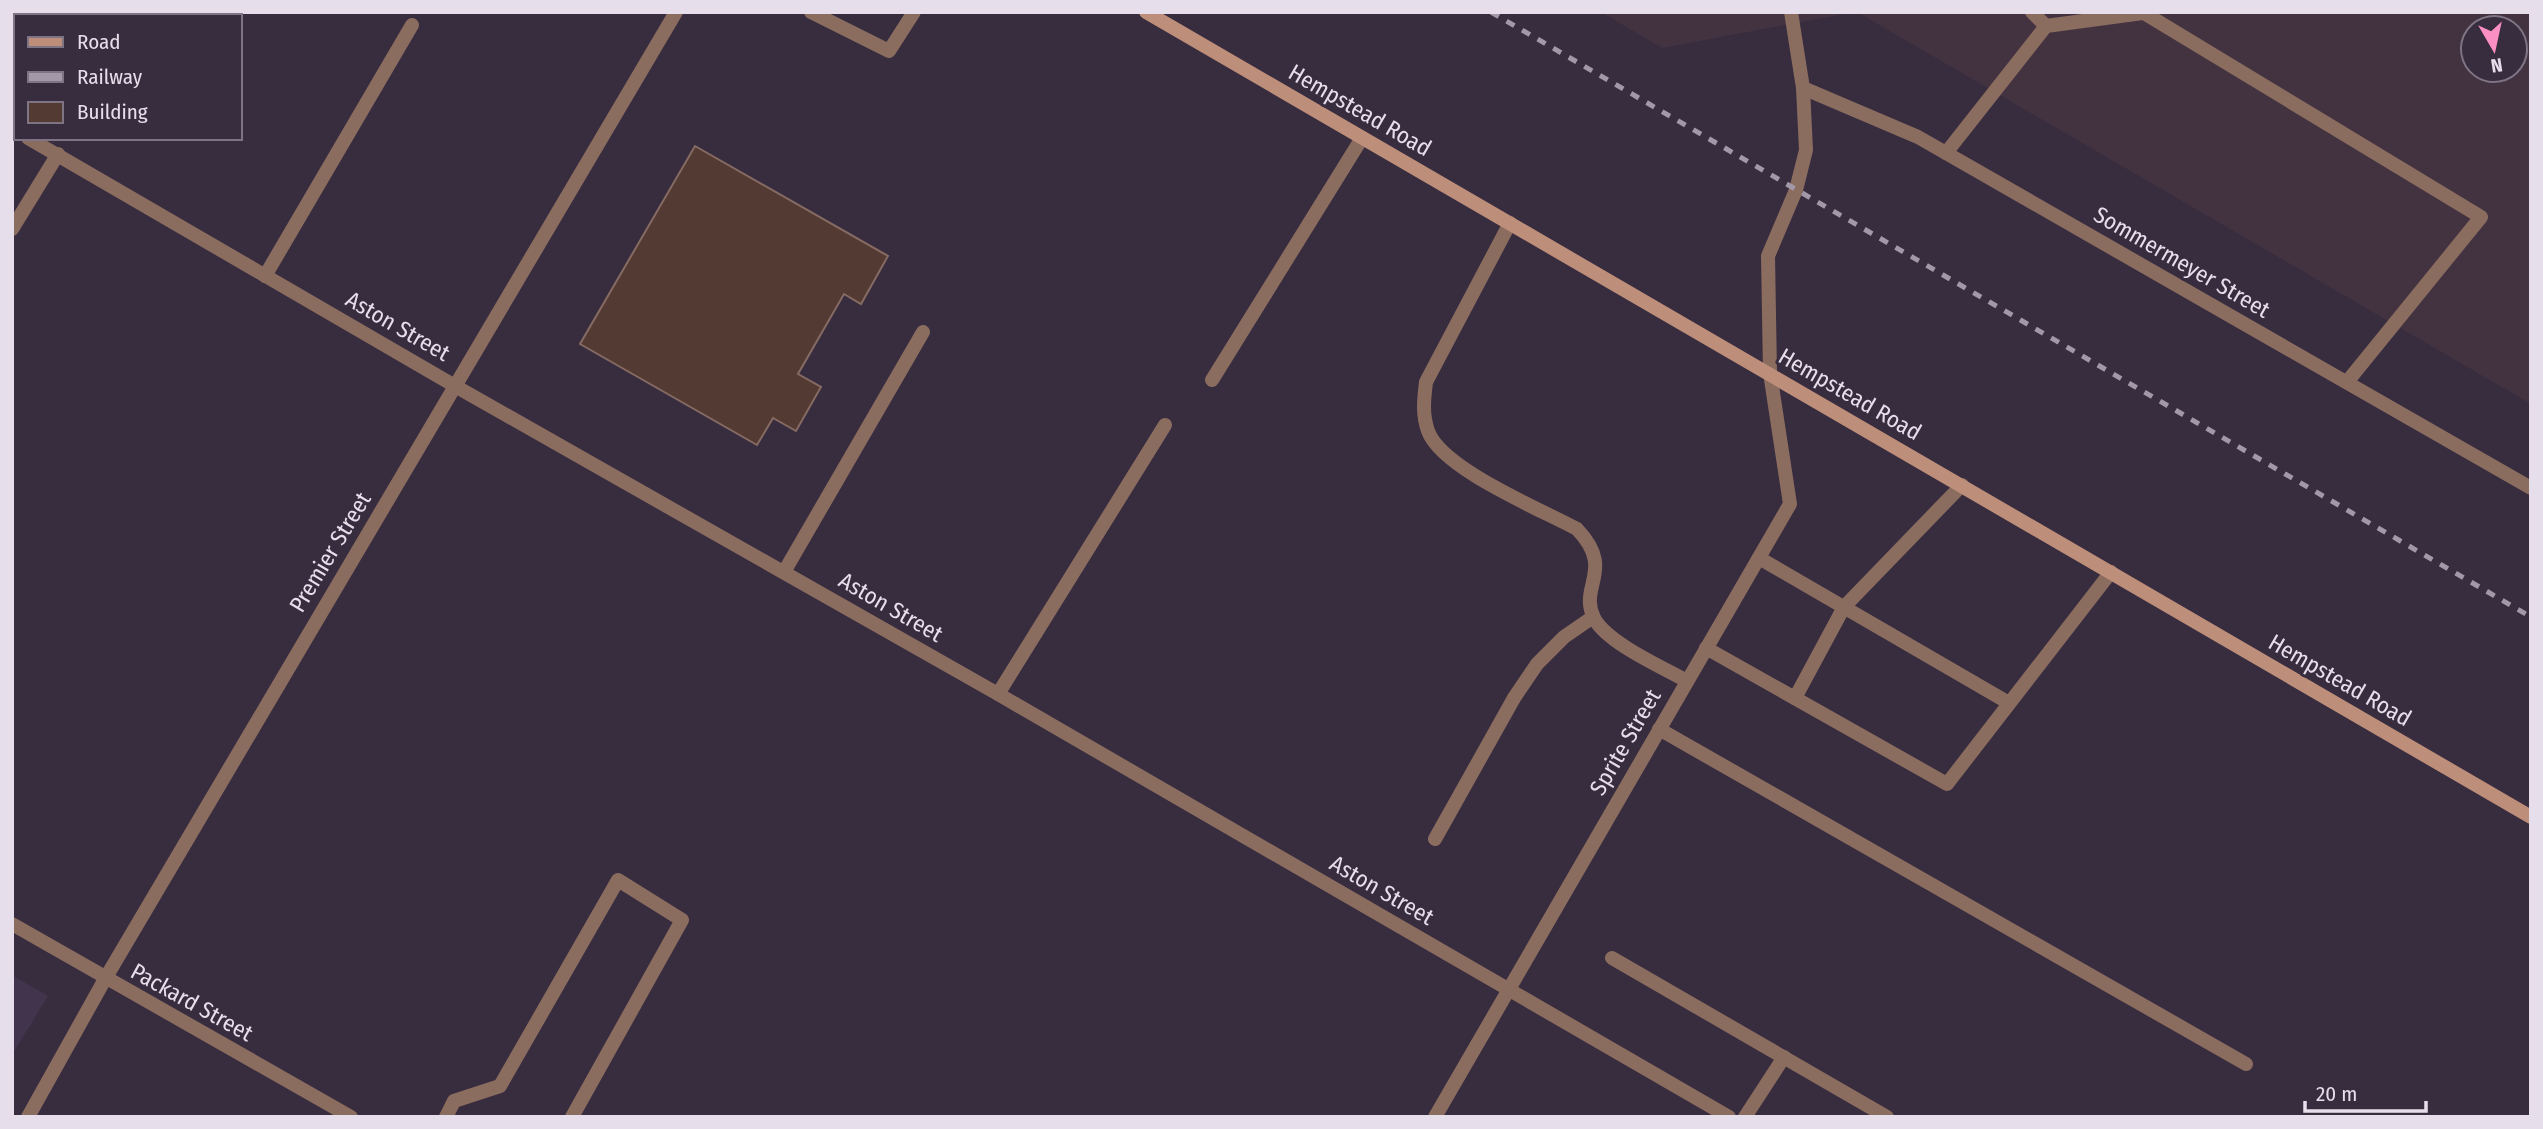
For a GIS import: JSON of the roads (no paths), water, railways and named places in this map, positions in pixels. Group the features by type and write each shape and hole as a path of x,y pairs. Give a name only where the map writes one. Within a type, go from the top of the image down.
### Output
{"main road":[{"name":"Hempstead Road","path":"1146,12 2531,817"}],"street":[{"name":"Premier Street","path":"28,1117 105,979 676,12"},
{"path":"811,12 889,51 914,12"},
{"name":"Sprite Street","path":"1435,1117 1790,504 1770,373 1768,257 1796,190 1806,150 1803,88 1791,12"},
{"path":"2032,12 2046,26"},
{"path":"1946,153 2046,26 2150,12"},
{"path":"2144,13 2481,217 2347,383"},
{"path":"265,276 412,25"},
{"name":"Sommermeyer Street","path":"1803,88 1918,137 2531,488"},
{"path":"1212,380 1362,138"},
{"name":"Aston Street","path":"33,140 455,386 998,694 1729,1117"},
{"path":"12,229 58,154"},
{"path":"1510,223 1426,382 1423,408 1428,433 1443,454 1464,470 1577,529 1589,542 1595,557 1596,573 1591,597 1593,617 1607,636 1687,681"},
{"path":"784,572 923,332"},
{"path":"998,694 1165,425"},
{"path":"1795,698 1844,607 1962,485"},
{"path":"1759,558 2009,704"},
{"path":"1706,648 1947,784 2110,572"},
{"path":"1435,839 1514,698 1537,664 1563,637 1593,617"},
{"path":"1659,729 2246,1064"},
{"path":"446,1117 454,1101 500,1086 618,880 682,920 572,1117"},
{"name":"Packard Street","path":"12,924 351,1117"},
{"path":"1612,958 1888,1117"},
{"path":"1745,1117 1784,1057"}],"railway":[{"path":"1491,12 2531,617"}]}
